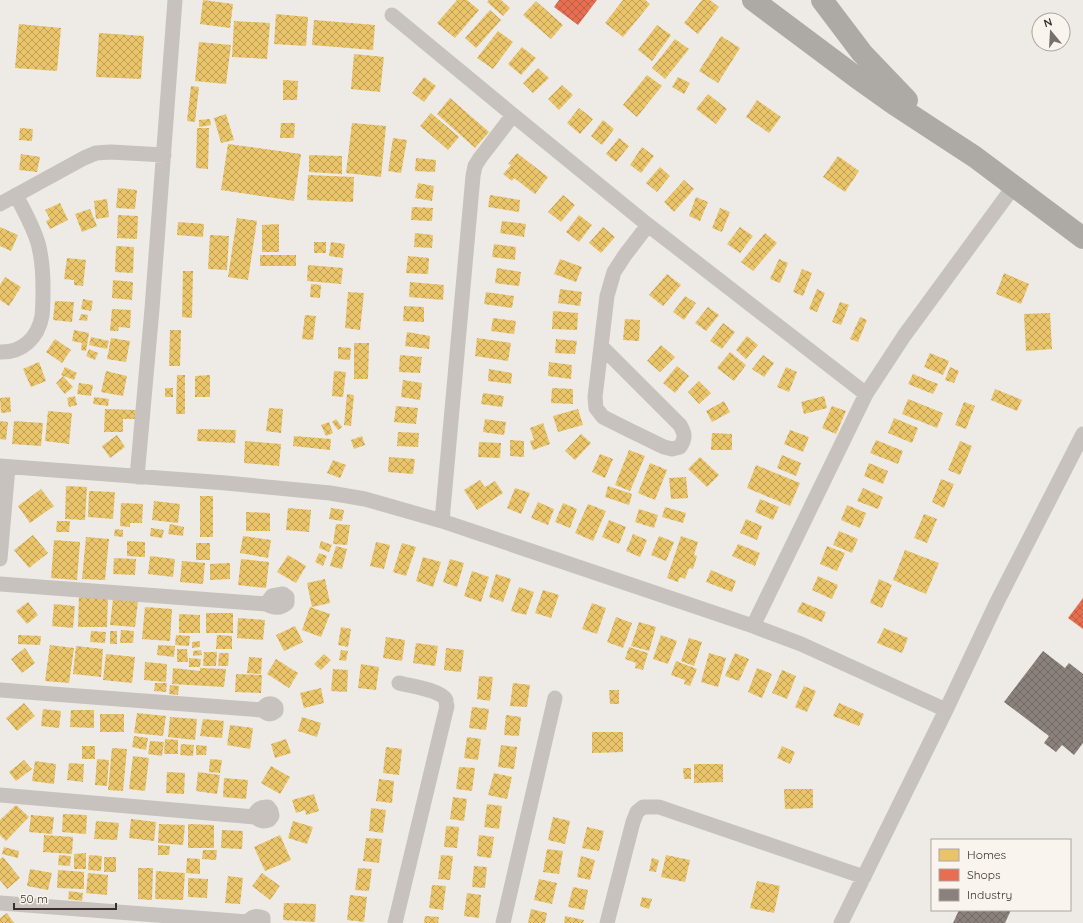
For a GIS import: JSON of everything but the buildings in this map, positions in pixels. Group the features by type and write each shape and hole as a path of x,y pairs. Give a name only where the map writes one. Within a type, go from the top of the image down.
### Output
{"highway":[{"path":"755,0 894,104 976,157 1083,238"},
{"path":"822,0 862,53 940,133"}],"street":[{"path":"137,476 152,310 175,0"},
{"path":"392,14 648,225 866,394"},
{"path":"442,521 473,176 475,166 480,158 513,115"},
{"path":"0,204 84,158 96,153 110,152 164,155"},
{"path":"753,626 866,394 904,336 1014,186"},
{"path":"0,352 11,352 19,349 27,343 39,327 42,317 43,269 41,255 35,236 16,195"},
{"path":"601,346 680,425 684,433 684,440 680,447 672,449 664,447 603,417 596,408 595,397 601,346 607,296 614,272 625,254 648,225"},
{"path":"841,923 946,710 997,602 1083,434"},
{"path":"0,559 4,467 226,483 330,493 365,499 442,521 753,626 801,644 946,710"},
{"path":"0,584 266,604"},
{"path":"395,923 447,706 446,701 436,692 399,683"},
{"path":"0,690 262,710"},
{"path":"503,923 555,698"},
{"path":"0,795 255,817"},
{"path":"607,923 633,822 637,812 642,807 659,807 864,877"},
{"path":"0,903 248,923 250,918 259,916 263,918 263,923"}]}
